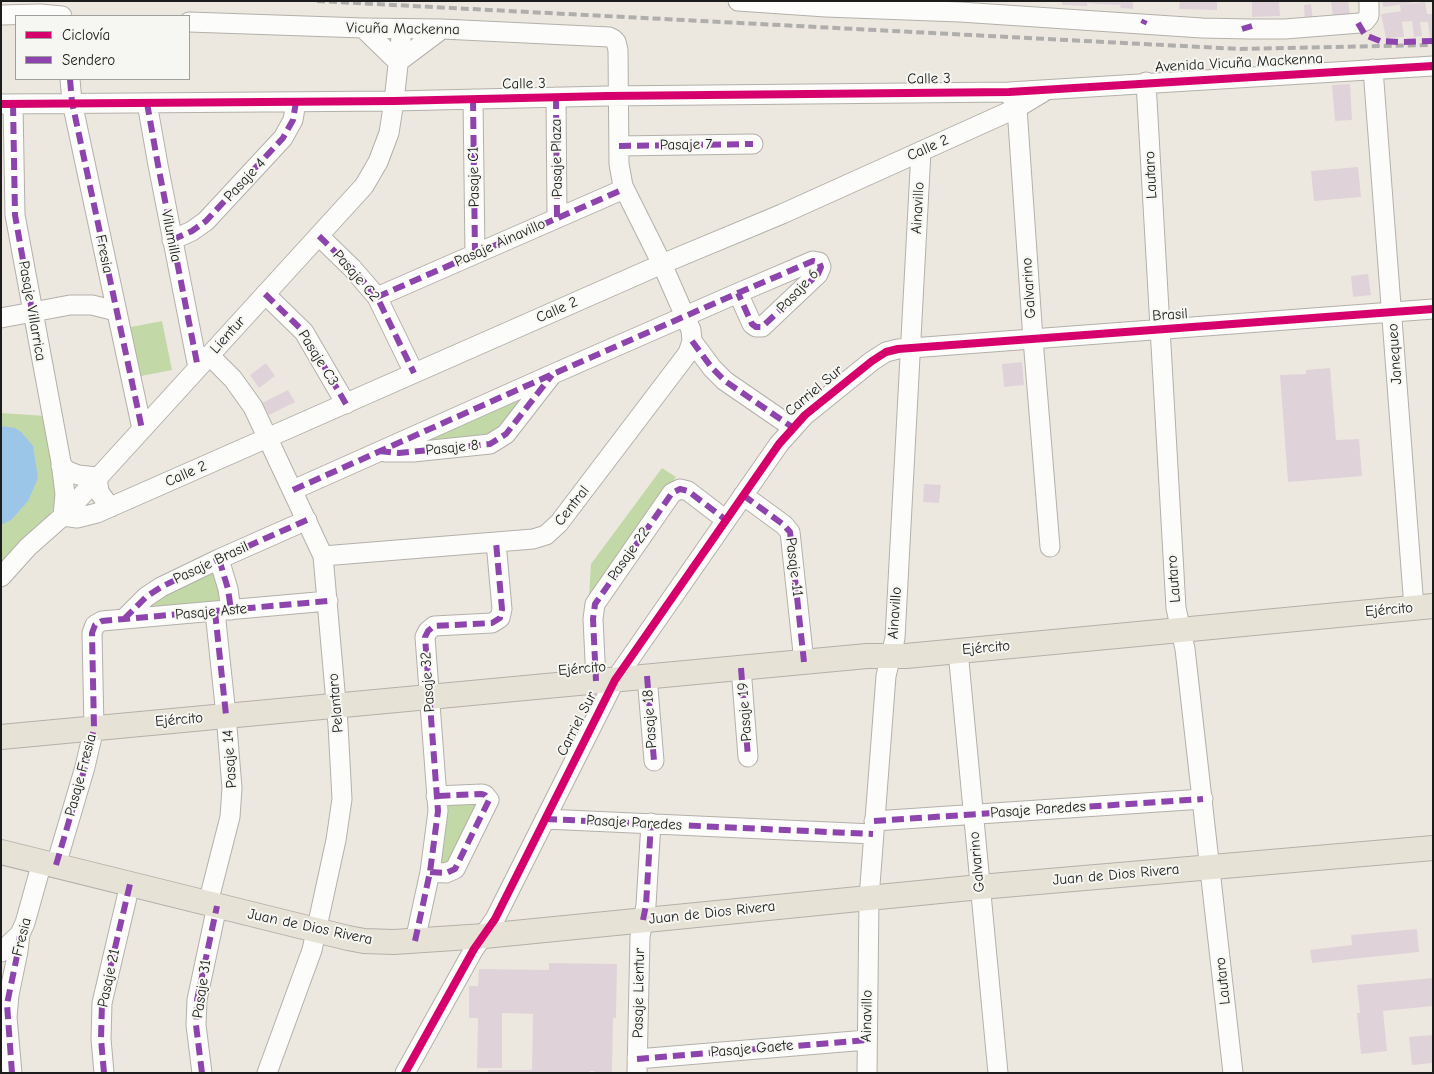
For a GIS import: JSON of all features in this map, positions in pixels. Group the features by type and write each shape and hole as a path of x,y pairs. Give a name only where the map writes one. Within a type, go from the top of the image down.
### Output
{"main road":[{"name":"Ejército","path":"1,736 867,656 958,651 1424,607"},
{"name":"Juan de Dios Rivera","path":"1,852 364,941 415,942 980,886 1433,848"}],"street":[{"path":"738,1 827,4 1221,29 1285,29 1358,23 1365,21 1368,16 1368,1"},
{"path":"1,15 51,15"},
{"name":"Vicuña Mackenna","path":"190,22 442,29 608,37 616,42 618,50 618,96"},
{"path":"363,28 398,62 442,29"},
{"name":"Lientur","path":"1,577 62,516 364,186 372,175 389,133 402,29"},
{"name":"Avenida Vicuña Mackenna","path":"1047,90 1146,82 1433,66"},
{"name":"Janequeo","path":"1373,69 1392,312 1424,607"},
{"name":"Fresia","path":"70,80 72,102 142,429"},
{"name":"Lautaro","path":"1146,82 1176,608 1185,649 1233,1073"},
{"name":"Calle 2","path":"62,516 83,517 111,507 662,264 782,214 921,151 1013,100 1047,90"},
{"path":"618,96 620,172 624,189 662,264 691,330 692,341 712,368 725,381 792,427"},
{"name":"Calle 3","path":"7,104 394,101 618,96 1013,100"},
{"name":"Pasaje Plaza","path":"556,98 557,218"},
{"name":"Pasaje C1","path":"473,99 475,254"},
{"name":"Galvarino","path":"1013,100 1050,547"},
{"name":"Pasaje 4","path":"172,240 192,231 206,221 283,138 292,120 296,102"},
{"name":"Vilumilla","path":"147,103 172,240 203,362"},
{"name":"Pasaje Villarrica","path":"7,104 15,214 61,466 65,494 62,516"},
{"name":"Pasaje 7","path":"619,146 753,144"},
{"name":"Ainavillo","path":"867,1073 868,898 886,676 895,638 921,151"},
{"name":"Pasaje Ainavillo","path":"377,297 624,189"},
{"name":"Pasaje C2","path":"319,236 352,268 377,297 414,373"},
{"path":"685,316 738,293"},
{"name":"Pasaje C3","path":"265,294 304,332 346,404"},
{"path":"1,318 60,306 80,304 116,311"},
{"name":"Brasil","path":"910,348 1433,309"},
{"name":"Pasaje 8","path":"293,490 685,316"},
{"name":"Central","path":"323,556 540,538 556,528 688,353 692,341"},
{"name":"Carriel Sur","path":"405,1073 474,949 495,919 545,819 605,680 726,520 778,444 792,427 845,382 882,354 898,349 910,348"},
{"name":"Pelantaro","path":"203,362 233,379 244,393 261,422 323,556 328,601 342,786 341,811 317,930 307,966 267,1073"},
{"name":"Pasaje 8","path":"379,452 399,453 490,444 506,434 553,374"},
{"path":"61,466 78,476 97,477 99,492 111,507"},
{"name":"Pasaje 22","path":"605,680 592,619 595,604 672,493 680,489 688,491 726,520"},
{"name":"Pasaje .11","path":"743,494 784,525 792,537 804,662"},
{"name":"Pasaje Brasil","path":"124,619 146,597 156,590 219,559 307,520"},
{"name":"Pasaje 32","path":"415,942 430,872 438,811 425,641 428,631 438,626 495,622 502,614 496,542"},
{"name":"Pasaje 14","path":"212,904 232,800 232,775 226,715 223,611 228,589 219,559"},
{"name":"Pasaje Aste","path":"95,625 100,622 124,619 328,601"},
{"name":"Pasaje Fresia","path":"49,864 84,767 94,728 92,633 95,625"},
{"name":"Galvarino","path":"958,651 998,1073"},
{"name":"Pasaje 19","path":"741,668 748,757"},
{"name":"Pasaje 18","path":"647,676 654,761"},
{"path":"430,872 446,873 455,868 489,800 482,794 436,796"},
{"name":"Pasaje Paredes","path":"545,819 874,828 973,814 1203,799"},
{"name":"Pasaje Lientur","path":"637,1066 640,937 646,905 651,823"},
{"name":"Fresia","path":"12,1073 5,1034 7,1004 20,934 49,864"},
{"name":"Pasaje 21","path":"104,1073 100,1038 102,1003 130,884"},
{"name":"Pasaje 31","path":"202,1073 196,1025 197,1000 212,904"},
{"path":"1,952 20,934"},
{"name":"Pasaje Gaete","path":"637,1066 867,1040"}],"green space":[{"path":"162,321 172,370 136,377 126,328"},
{"path":"538,383 489,440 403,449"},
{"path":"1,413 46,416 58,503 48,517 1,564"},
{"path":"662,468 676,477 589,598 591,564"},
{"path":"211,569 216,573 225,601 139,614 147,601"},
{"path":"442,802 484,803 453,863 439,867"}],"water":[{"path":"1,426 15,428 33,446 38,478 28,501 11,520 1,525"}],"building":[{"path":"1062,1 1133,1 1133,9 1120,8 1121,5 1087,3 1087,6 1062,5"},
{"path":"1180,1 1217,1 1217,10 1179,9"},
{"path":"1252,1 1279,1 1280,16 1252,17"},
{"path":"1348,1 1350,14 1333,16 1331,2"},
{"path":"1382,1 1412,1 1412,3 1383,7"},
{"path":"1425,2 1427,14 1433,14 1433,38 1430,38 1428,22 1420,22 1422,36 1414,37 1412,21 1402,22 1404,37 1386,38 1381,14 1401,11 1400,5"},
{"path":"1311,4 1313,22 1305,23 1304,5"},
{"path":"1350,84 1352,120 1335,121 1332,85"},
{"path":"1358,167 1361,197 1314,201 1311,171"},
{"path":"1368,274 1371,295 1353,297 1351,276"},
{"path":"1022,362 1024,385 1004,387 1002,364"},
{"path":"266,363 275,376 259,388 250,375"},
{"path":"1330,368 1336,440 1359,439 1362,476 1288,482 1280,375 1306,374 1306,370"},
{"path":"288,390 295,402 269,415 262,403"},
{"path":"924,484 941,485 939,503 923,502"},
{"path":"1417,929 1419,952 1312,963 1310,950 1352,945 1351,935"},
{"path":"549,963 617,964 616,1018 613,1018 612,1073 594,1073 594,1071 590,1071 590,1073 488,1073 488,1070 532,1070 533,1014 502,1013 502,1068 477,1068 478,1018 469,1018 469,986 478,986 479,969 549,970"},
{"path":"1433,978 1433,1006 1383,1011 1387,1051 1361,1054 1357,1013 1360,1013 1357,985"},
{"path":"1433,1035 1433,1063 1412,1065 1409,1037"}],"railway":[{"path":"317,1 1240,49 1433,45"}],"marked path":[{"path":"1143,24 1145,20"},
{"path":"1358,23 1365,35 1380,41 1433,41"},
{"path":"1242,29 1252,26"},
{"path":"70,80 72,102 142,429"},
{"path":"556,97 557,218"},
{"path":"473,99 475,254"},
{"path":"172,240 192,231 206,221 283,138 293,120 296,102"},
{"path":"147,103 198,368"},
{"path":"13,104 15,215 32,311"},
{"path":"619,146 753,144"},
{"path":"377,297 624,189"},
{"path":"319,236 352,268 377,297 414,373"},
{"path":"293,490 553,374 738,293 813,261 819,262 821,267 818,274 762,327 756,327 752,324 738,293"},
{"path":"265,294 304,332 346,404"},
{"path":"692,341 712,368 725,381 792,427"},
{"path":"379,451 399,453 490,444 506,434 552,375"},
{"path":"596,681 593,619 595,604 672,493 680,489 688,491 726,520"},
{"path":"743,495 784,525 790,532 804,662"},
{"path":"124,619 146,597 161,587 307,520"},
{"path":"415,941 430,872 438,811 425,637 434,626 492,623 500,618 502,609 496,542"},
{"path":"219,559 228,589 231,610"},
{"path":"56,865 85,767 94,728 92,633 95,625 102,621 328,601"},
{"path":"215,612 226,715"},
{"path":"741,668 748,757"},
{"path":"647,676 654,761"},
{"path":"430,872 446,873 455,869 489,800 482,794 436,796"},
{"path":"874,821 1203,799"},
{"path":"545,819 873,834"},
{"path":"643,920 646,905 651,823"},
{"path":"104,1073 101,1039 102,1003 130,884"},
{"path":"202,1073 196,1025 197,1000 217,906"},
{"path":"12,1073 7,1004 20,934"},
{"path":"637,1059 867,1040"}],"cycle path":[{"path":"1,104 394,101 607,96 1009,92 1433,66"},
{"path":"405,1073 474,949 495,919 615,680 779,444 805,415 872,361 886,352 898,349 1433,309"}]}
